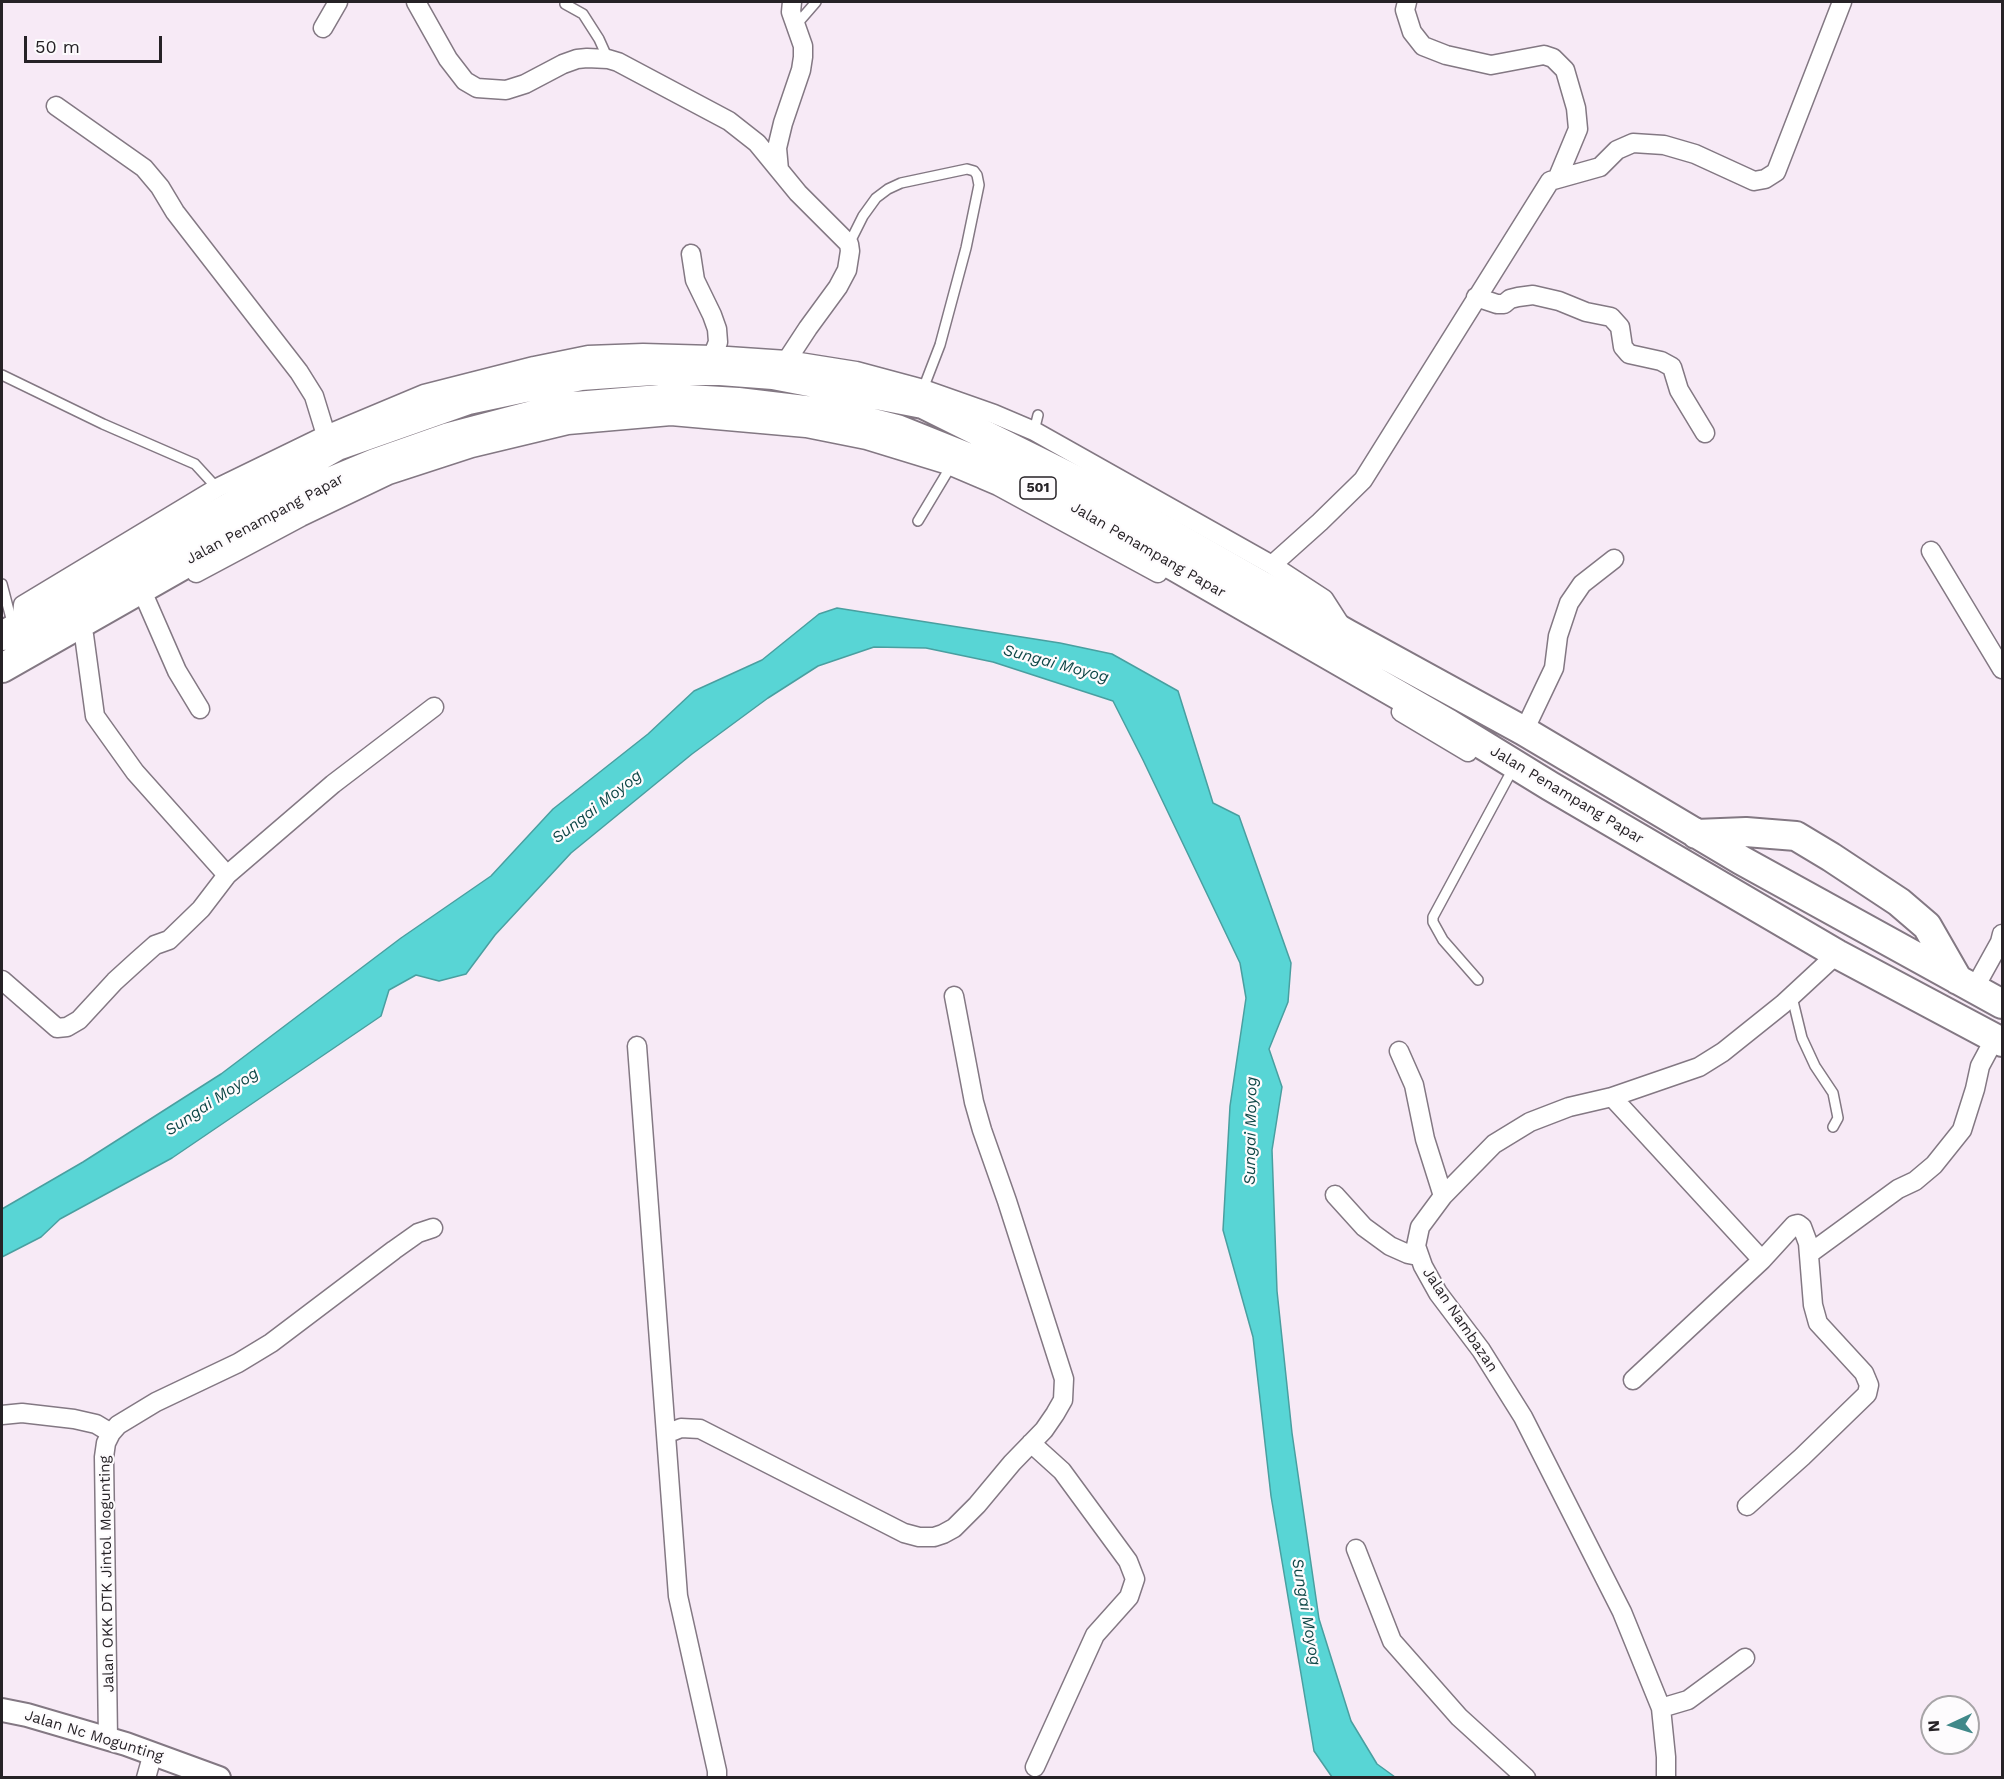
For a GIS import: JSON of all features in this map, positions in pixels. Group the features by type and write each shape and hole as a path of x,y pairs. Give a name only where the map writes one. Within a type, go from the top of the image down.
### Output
{"main road":[{"name":"Jalan Penampang Papar","path":"12,630 337,446 468,400 581,376 652,371 720,371 773,375 923,404 1082,483 1347,634 1524,731 1741,860 2002,1004"},
{"name":"Jalan Penampang Papar","path":"2,668 327,483 449,437 563,407 672,398 738,402 838,414 897,429 997,469 1047,493 1449,724 1550,786 1837,954 1999,1040"},
{"path":"1696,834 1746,832 1796,837 1899,902 1927,926 1966,985"},
{"path":"1741,860 1739,872 1744,881 1803,933"}],"street":[{"path":"323,28 338,2"},
{"path":"416,2 448,59 465,81 477,88 506,90 525,84 577,59 608,59 618,62 729,121 757,143 798,193 849,244 847,270 838,287 787,360"},
{"path":"779,170 777,148 803,57 803,46 791,12 792,2"},
{"path":"1407,2 1405,10 1412,32 1423,46 1469,62 1491,65 1544,55 1553,58 1565,70 1576,108 1578,129 1558,177"},
{"path":"1272,565 1362,480 1550,181 1600,167 1617,150 1633,142 1664,145 1695,154 1754,181 1765,179 1776,172 1842,2"},
{"path":"56,106 144,168 160,186 186,227 299,372 314,396 326,435"},
{"path":"692,254 694,280 717,330 718,342 713,355"},
{"path":"1476,297 1504,304 1510,299 1533,295 1559,301 1586,312 1611,317 1620,327 1623,347 1629,354 1661,361 1672,367 1679,390 1706,433"},
{"path":"12,630 23,605 217,488 326,435 424,394 588,355 644,353 787,360 856,371 923,389 994,414 1036,423 1272,565 1324,599 1347,634"},
{"path":"2,683 146,600 301,517 389,475 472,448 568,425 671,416 806,428 866,440 951,466 998,486 1130,557 1521,784 1550,786"},
{"path":"1931,551 2002,669"},
{"path":"1524,731 1554,668 1558,636 1569,603 1582,584 1614,559"},
{"path":"146,600 177,670 200,709"},
{"path":"84,635 95,716 135,772 227,875"},
{"path":"2,980 57,1028 68,1027 80,1020 115,981 155,945 169,940 201,909 227,875 333,784 434,707"},
{"path":"1966,985 2002,940"},
{"name":"Jalan Nambazan","path":"1666,1778 1661,1708 1622,1612 1523,1417 1481,1350 1438,1293 1418,1256 1416,1246 1420,1227 1443,1196 1494,1144 1530,1122 1569,1107 1612,1097 1699,1067 1723,1052 1792,997 1837,954"},
{"path":"666,1434 681,1428 700,1429 888,1526 919,1537 944,1534 954,1528 977,1506 1044,1430 1063,1400 1064,1379 982,1130 974,1102 954,996"},
{"path":"1809,1254 1898,1189 1915,1181 1934,1165 1962,1130 1976,1089 1980,1066 1999,1040"},
{"path":"637,1046 678,1596 717,1778"},
{"path":"1399,1051 1414,1084 1425,1139 1443,1196"},
{"path":"1612,1097 1762,1260"},
{"path":"1335,1195 1364,1227 1390,1246 1407,1254 1418,1256"},
{"path":"1633,1380 1762,1260 1792,1228 1798,1224 1806,1232 1813,1305 1818,1323 1864,1373 1869,1385 1867,1394 1747,1506"},
{"path":"2,1415 22,1413 74,1419 96,1424 111,1433 118,1425 156,1402 237,1363 272,1343 394,1250 418,1233 433,1228"},
{"name":"Jalan OKK DTK Jintol Mogunting","path":"108,1739 104,1457 106,1443 111,1433"},
{"path":"1031,1443 1062,1471 1128,1561 1135,1579 1129,1597 1095,1635 1035,1767"},
{"path":"1356,1549 1392,1641 1459,1717 1526,1778"},
{"path":"1661,1708 1688,1700 1745,1658"},
{"name":"Jalan Nc Mogunting","path":"2,1710 27,1715 153,1753 219,1778"},
{"path":"146,1778 153,1753"}],"lane":[{"path":"796,26 816,2"},
{"path":"565,4 584,14 608,59"},
{"path":"849,244 863,216 876,198 888,189 901,183 967,169 974,171 977,175 979,185 966,248 940,345 923,389"},
{"path":"2,375 103,424 195,464 217,488"},
{"path":"918,521 951,466"},
{"path":"2,584 12,630"},
{"path":"1478,980 1443,940 1433,922 1433,917 1509,776"},
{"path":"1792,997 1802,1038 1815,1066 1833,1092 1838,1118 1833,1127"}],"water":[{"name":"Sungai Moyog","path":"837,608 1060,643 1112,654 1178,691 1213,803 1239,816 1291,963 1288,1002 1269,1049 1282,1087 1272,1150 1277,1291 1292,1433 1319,1619 1351,1721 1377,1764 1395,1777 1332,1777 1314,1751 1271,1496 1253,1337 1223,1230 1230,1106 1246,998 1240,963 1113,701 993,662 926,648 874,647 818,666 768,698 692,754 571,853 495,935 466,974 439,981 416,975 389,990 381,1016 172,1158 60,1219 41,1237 2,1257 2,1209 83,1162 221,1074 401,938 491,876 553,809 648,734 694,691 762,660 819,614"}]}
